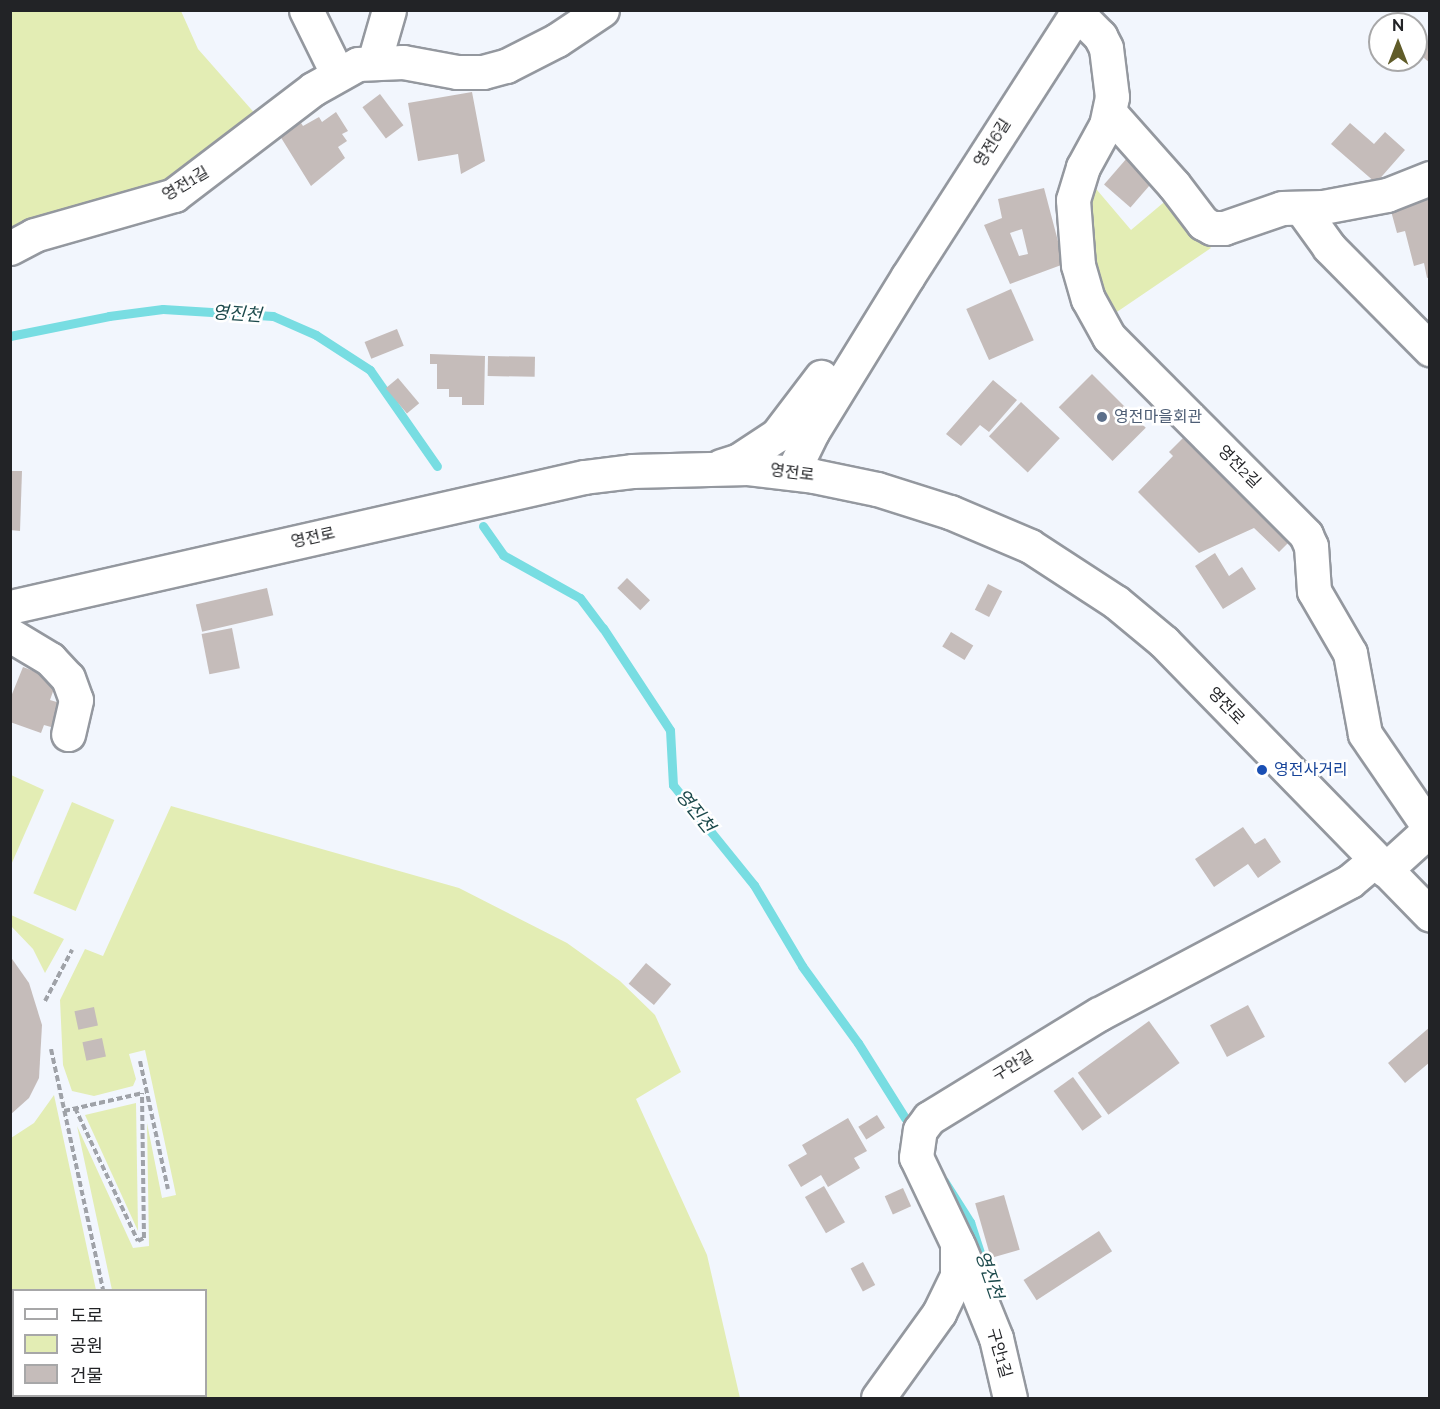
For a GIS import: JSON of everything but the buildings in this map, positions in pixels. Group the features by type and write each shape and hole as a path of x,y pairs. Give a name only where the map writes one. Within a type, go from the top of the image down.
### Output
{"street":[{"path":"306,10 337,73"},
{"path":"374,62 389,10"},
{"name":"영전1길","path":"10,248 34,235 174,195 337,73 374,62 483,72 506,66 557,40 602,10"},
{"name":"영전2길","path":"1078,12 1100,36 1106,48 1110,113 1076,183 1073,200 1078,265 1088,299 1109,337 1306,535 1311,546 1314,591 1350,653 1365,734 1429,829"},
{"name":"영전6길","path":"792,473 812,432 908,276 1078,12"},
{"path":"1110,113 1174,185 1203,223 1224,228 1264,212 1387,195 1430,178"},
{"path":"1301,208 1329,247 1430,349"},
{"name":"영전6길","path":"710,469 739,460 777,435 800,409 850,330 908,276"},
{"name":"영전로","path":"10,607 535,486 632,471 710,469 792,473 877,489 938,507 994,530 1070,569 1164,642 1430,915"},
{"path":"10,635 50,659 68,678 76,700 68,734"},
{"name":"구안길","path":"878,1398 949,1294 957,1276 957,1242 916,1157 920,1130 929,1118 1109,1009 1380,865 1429,829"},
{"name":"구안1길","path":"957,1242 996,1338 1010,1398"}],"path":[{"path":"45,1001 72,950"},
{"path":"51,1049 103,1289"},
{"path":"140,1061 144,1093 168,1189"},
{"path":"64,1111 144,1093"},
{"path":"75,1108 138,1241 144,1238 144,1093"}],"green space":[{"path":"10,11 181,11 198,49 258,117 161,191 11,238"},
{"path":"1086,177 1131,230 1169,198 1211,248 1108,318 1096,293"},
{"path":"11,775 44,790 11,865"},
{"path":"72,802 114,820 76,911 33,893"},
{"path":"171,806 459,888 567,943 620,981 655,1015 681,1072 636,1099 707,1255 740,1398 11,1398 12,1377 12,1397 207,1397 207,1289 112,1289 77,1126 133,1248 149,1246 147,1123 162,1198 176,1195 145,1050 129,1054 136,1079 133,1086 94,1096 72,1091 63,1065 60,1000 85,949 103,956"},
{"path":"11,915 64,939 45,973 33,949 11,926"},
{"path":"54,1095 96,1289 12,1289 11,1340 11,1138 34,1123"},
{"path":"136,1103 138,1231 85,1115"}],"waterway":[{"name":"영진천","path":"10,336 109,316 163,309 273,316 316,335 370,370 437,466"},
{"name":"영진천","path":"483,526 503,555 580,598 603,628 670,730 673,785 754,885 802,966 858,1043 905,1118"},
{"name":"영진천","path":"944,1181 970,1222 986,1271"}],"place":[{"name":"영전마을회관","path":"1102,417"},
{"name":"영전사거리","path":"1262,770"}]}
